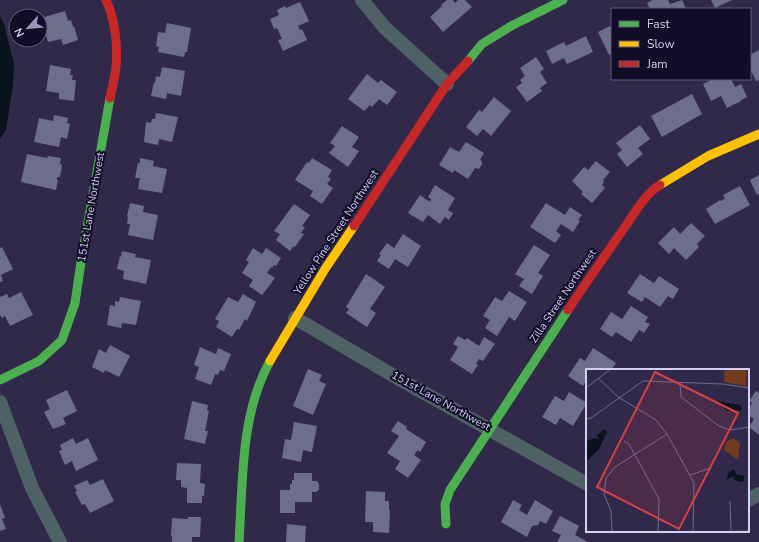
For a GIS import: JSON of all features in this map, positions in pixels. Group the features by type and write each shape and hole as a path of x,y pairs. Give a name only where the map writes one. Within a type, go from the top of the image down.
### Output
{"street":[{"name":"151st Lane Northwest","path":"0,380 39,361 62,340 75,303 116,67 115,33 111,10 106,0"},
{"path":"362,0 385,28 447,84"},
{"name":"Yellow Pine Street Northwest","path":"239,542 245,447 252,409 262,376 295,318 447,84 482,44 511,26 563,0"},
{"name":"Zilla Street Northwest","path":"446,524 445,504 450,490 595,269 639,207 656,187 708,156 759,134"},
{"name":"151st Lane Northwest","path":"295,318 394,376 586,483"},
{"path":"0,402 32,488 60,542"},
{"path":"749,499 759,494"}],"shaded area":[{"path":"0,16 4,24 8,40 8,48 10,48 14,64 13,85 6,130 0,139"}],"building":[{"path":"447,0 453,0 455,3 458,0 465,0 472,7 443,32 430,17"},
{"path":"653,0 668,0 670,4 682,0 686,8 650,8 647,3"},
{"path":"711,0 732,0 715,8"},
{"path":"300,2 309,21 298,26 300,30 302,29 307,40 283,51 278,40 282,39 277,28 274,29 270,19 279,15 277,10"},
{"path":"65,11 68,21 71,20 73,27 74,26 78,40 63,45 61,39 48,42 48,16"},
{"path":"167,23 191,28 187,52 185,52 184,57 158,52 159,47 156,46 158,32 165,33"},
{"path":"610,26 611,27 611,54 609,55 598,32"},
{"path":"586,36 593,52 567,64 564,58 552,64 546,51 564,42 566,46"},
{"path":"759,50 759,80 756,81 751,70 751,54"},
{"path":"536,57 544,69 540,72 547,83 540,88 542,91 527,102 516,87 522,83 520,80 525,76 520,68"},
{"path":"50,65 71,69 70,75 73,75 72,80 76,80 74,101 59,99 59,93 46,91"},
{"path":"162,67 185,71 181,96 167,93 166,99 151,96 156,76 160,77"},
{"path":"367,74 378,83 381,80 397,92 387,105 379,99 372,107 370,105 364,111 348,99"},
{"path":"711,80 732,80 735,87 741,84 747,97 727,108 721,96 711,101 703,84"},
{"path":"692,94 702,114 662,137 651,116"},
{"path":"494,97 511,111 491,136 483,129 477,136 466,127 479,110 482,112"},
{"path":"156,113 178,117 172,142 159,139 158,145 144,142 146,122 151,123 152,119 155,119"},
{"path":"54,115 68,118 67,123 70,124 67,139 61,137 59,147 34,142 39,118 53,121"},
{"path":"640,125 650,139 638,148 643,154 627,167 617,154 622,150 616,143"},
{"path":"342,126 359,137 352,147 359,151 348,167 329,153 335,146 330,143"},
{"path":"466,142 484,153 480,160 482,161 482,164 479,169 475,168 468,179 454,170 453,173 439,165 450,147 459,152"},
{"path":"27,154 47,158 48,156 61,158 60,164 62,165 60,177 57,177 58,180 56,190 21,182"},
{"path":"140,158 154,161 153,166 167,169 162,193 138,189 140,178 135,178 138,163 140,163"},
{"path":"312,158 332,170 328,177 331,179 327,184 333,188 322,204 310,196 313,191 295,180 307,162 309,163"},
{"path":"596,161 610,172 603,180 604,182 602,185 605,188 592,203 581,194 583,192 572,181 584,167 588,170"},
{"path":"759,175 759,194 757,195 750,180"},
{"path":"435,185 455,198 448,210 453,213 449,220 445,217 440,224 428,215 423,222 408,213 420,195 430,202 431,199 428,197"},
{"path":"740,186 750,205 715,224 706,209 720,200 725,199 723,195"},
{"path":"130,203 144,206 143,212 158,215 153,240 128,235 130,224 127,224 127,216"},
{"path":"546,203 565,215 570,207 582,215 573,232 561,224 556,231 561,235 555,243 530,227"},
{"path":"294,204 310,215 302,226 305,227 301,233 304,234 295,247 294,246 290,251 276,240 280,234 274,231"},
{"path":"691,223 705,236 697,244 699,247 686,260 674,248 669,254 658,243 674,227 680,234"},
{"path":"403,234 421,246 408,267 395,259 389,269 377,261 381,255 379,254 387,243 394,248"},
{"path":"534,245 550,255 538,273 543,276 532,294 519,286 524,279 515,274"},
{"path":"2,247 13,269 1,275 3,281 0,282 0,248"},
{"path":"253,248 262,254 266,248 281,258 276,266 274,265 272,268 271,267 267,273 275,278 262,295 249,286 253,280 242,273 249,262 246,260"},
{"path":"122,251 136,254 135,257 151,260 146,284 123,279 124,271 117,269"},
{"path":"366,274 385,287 370,309 376,313 367,327 346,313 349,309 346,307"},
{"path":"640,274 654,283 659,276 679,289 673,299 668,296 660,307 645,297 642,302 627,293"},
{"path":"509,291 527,302 515,321 509,317 497,336 485,328 490,320 483,316 495,297 502,301"},
{"path":"21,292 33,315 10,326 5,316 2,318 0,315 0,297 7,294 9,298"},
{"path":"243,294 256,302 247,321 245,319 239,330 237,329 232,337 216,327 219,321 215,319 228,297 238,302"},
{"path":"120,297 141,301 136,325 122,323 121,328 107,325 110,305 115,306 115,301 119,302"},
{"path":"631,306 648,317 645,322 650,324 644,333 639,330 631,342 616,332 612,337 600,329 611,312 622,319"},
{"path":"458,336 465,340 467,338 479,346 484,337 495,344 483,361 479,359 476,364 478,365 472,374 450,360 458,347 453,344"},
{"path":"110,345 130,356 119,377 105,370 104,373 92,367 99,349 106,353"},
{"path":"200,347 216,354 218,348 231,354 224,371 220,370 218,375 215,374 211,385 195,379 199,367 194,365"},
{"path":"593,348 616,363 612,369 586,369 586,381 583,386 568,376 580,358 585,361"},
{"path":"308,369 322,375 319,381 326,384 313,415 293,406"},
{"path":"67,390 77,411 63,418 66,424 53,429 44,412 50,409 46,400"},
{"path":"756,391 759,393 759,435 749,427 754,419 749,416 749,408 752,403 749,401"},
{"path":"569,392 586,402 573,426 560,418 556,425 542,417 555,396 564,401"},
{"path":"192,401 208,405 207,410 209,411 205,431 208,431 205,444 184,439"},
{"path":"398,421 407,427 406,429 426,442 420,452 418,450 414,455 421,460 408,478 395,469 400,461 387,453 399,436 391,431"},
{"path":"294,422 317,426 312,452 303,450 301,462 282,458 285,439 291,440"},
{"path":"73,438 76,444 88,438 98,460 76,471 72,461 65,465 59,451 62,450 60,445"},
{"path":"177,463 201,464 200,483 205,484 202,503 187,503 187,488 181,487 181,480 176,480"},
{"path":"294,473 312,473 312,481 317,481 319,484 319,490 312,492 312,502 295,502 295,513 280,513 280,490 290,490 290,484 292,484 292,480 294,480"},
{"path":"103,479 114,501 90,513 85,504 82,505 75,492 77,491 74,486 87,480 90,485"},
{"path":"366,491 385,492 385,501 389,501 390,510 389,533 373,532 373,522 365,522"},
{"path":"513,500 522,505 519,510 527,515 535,500 553,511 546,524 540,521 538,525 532,526 527,537 501,522"},
{"path":"0,504 5,518 2,519 6,529 0,531"},
{"path":"560,516 579,526 575,535 588,542 557,542 561,535 552,531"},
{"path":"188,517 201,517 200,537 192,537 192,542 172,542 172,518 188,519"},
{"path":"287,524 306,526 305,542 286,542"}],"traffic: fast":[{"path":"468,61 482,44 511,26 563,0"},
{"path":"0,380 39,361 62,340 75,303 110,98"},
{"path":"446,524 445,504 450,490 568,310"},
{"path":"239,542 243,473 248,426 260,382 270,361"}],"traffic: slow":[{"path":"660,185 708,156 759,134"},
{"path":"270,361 325,269 354,226"}],"traffic: jam":[{"path":"106,0 114,24 117,50 116,71 110,98"},
{"path":"354,226 447,84 468,61"},
{"path":"568,310 650,192 660,185"}]}
